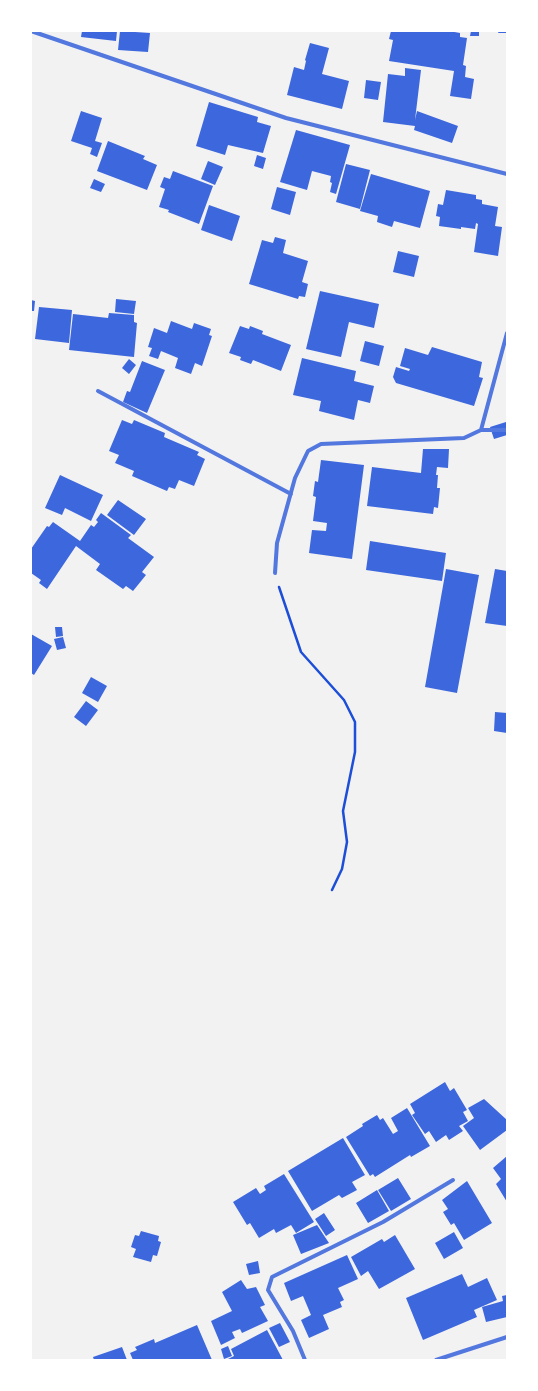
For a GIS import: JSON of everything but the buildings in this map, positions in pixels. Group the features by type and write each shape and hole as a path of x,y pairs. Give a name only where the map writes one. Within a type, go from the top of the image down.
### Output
{"street":[{"path":"31,31 286,118 507,174"},
{"path":"481,430 507,333"},
{"path":"98,391 290,494"},
{"path":"275,573 277,543 290,494 295,478 308,451 321,444 464,438 481,430 507,430"},
{"path":"305,1360 293,1331 268,1290 272,1277 383,1222 453,1180"},
{"path":"436,1360 507,1337"}],"path":[{"path":"275,573 301,652 344,700 355,722 355,752 343,812 347,842 342,869 332,890"}]}
